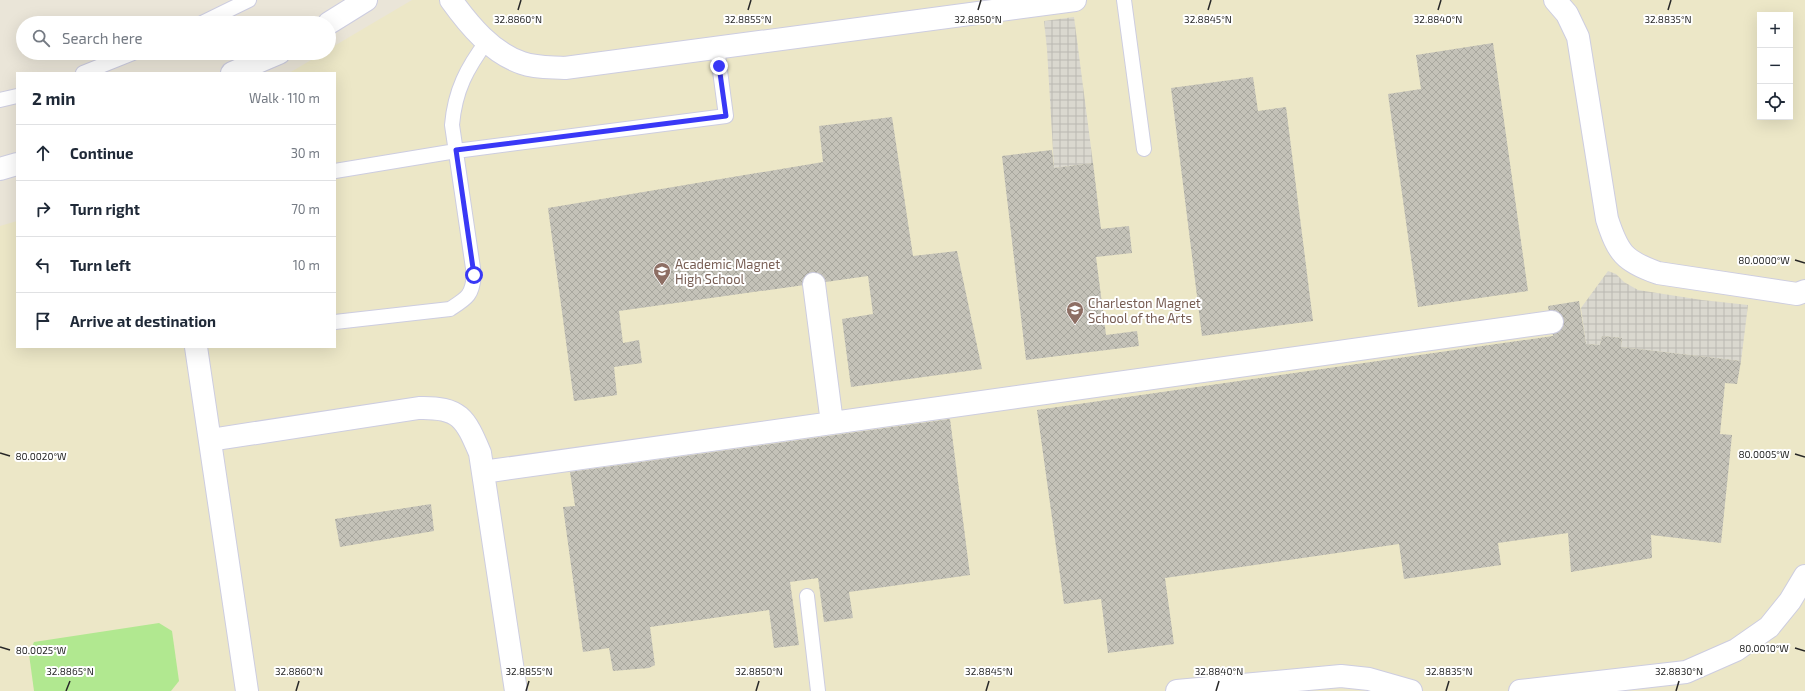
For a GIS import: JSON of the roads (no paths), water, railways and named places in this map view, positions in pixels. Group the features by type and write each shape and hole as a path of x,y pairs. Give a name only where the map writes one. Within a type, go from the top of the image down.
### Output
{"street":[{"path":"336,19 366,0"},
{"path":"451,0 464,17 487,41 502,53 522,63 540,67 565,68 1074,0"},
{"path":"1555,0 1567,14 1578,37 1607,219 1614,240 1624,256 1640,266 1658,273 1797,294 1805,291"},
{"path":"234,72 263,60"},
{"path":"0,168 16,164"},
{"path":"814,284 832,423"},
{"path":"483,472 1552,322"},
{"path":"196,348 247,691"},
{"path":"210,440 420,408 440,408 457,414 470,429 480,453 516,691"},
{"path":"1520,691 1686,672 1736,650 1769,627 1790,602 1805,576"},
{"path":"1177,691 1341,676 1369,678 1411,691"}],"lane":[{"path":"216,16 249,0"},
{"path":"1124,0 1144,149"},
{"path":"336,322 450,309 465,299 473,288 474,275 452,125 454,107 461,83 471,63 487,41"},
{"path":"336,171 456,150 726,116 717,48"},
{"path":"86,72 116,60"},
{"path":"0,100 16,96"},
{"path":"807,596 818,691"}],"place":[{"name":"Academic Magnet High School","path":"662,286"},
{"name":"Charleston Magnet School of the Arts","path":"1075,325"}]}
